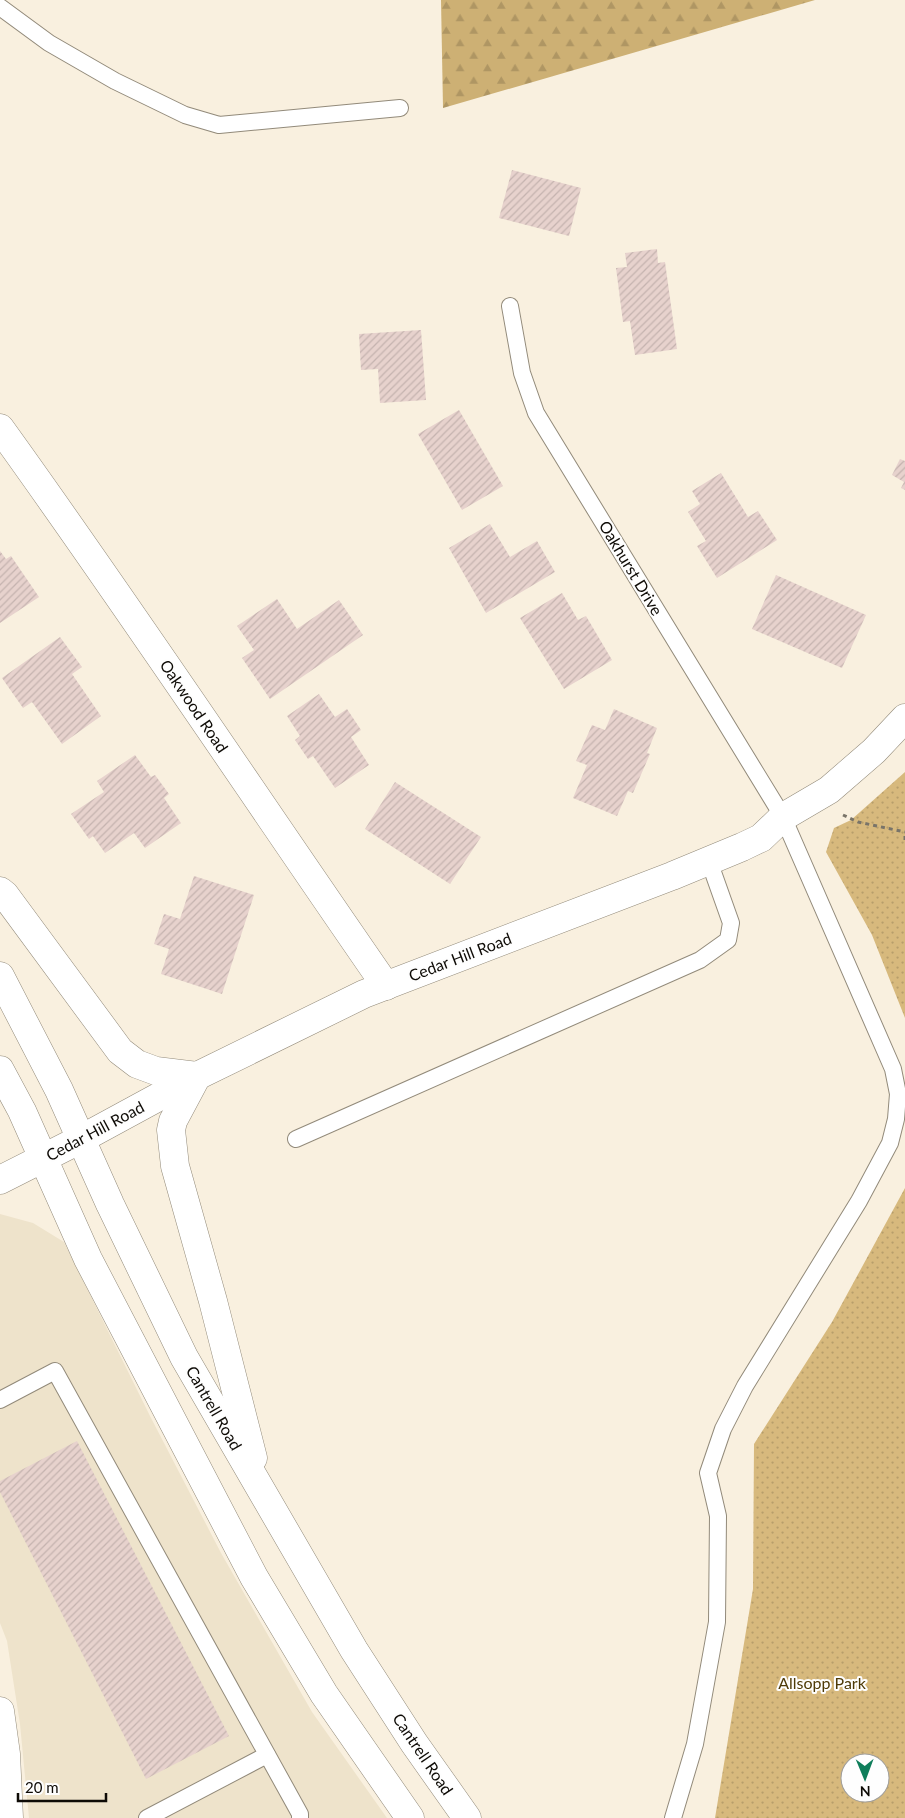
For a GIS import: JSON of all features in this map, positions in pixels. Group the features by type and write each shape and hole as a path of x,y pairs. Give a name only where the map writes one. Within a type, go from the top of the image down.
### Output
{"main road":[{"name":"Oakwood Road","path":"0,428 183,689 258,802 386,986"},
{"name":"Cedar Hill Road","path":"0,1180 81,1139 197,1076 364,994 709,861 761,838 783,817 829,790 874,751 905,718"},
{"path":"0,891 5,894 120,1051 137,1064 156,1071 197,1076 173,1121 171,1130 175,1166 214,1301 261,1488"},
{"name":"Cantrell Road","path":"0,976 59,1090 110,1204 184,1357 354,1650 466,1818"},
{"path":"0,1070 22,1111 88,1259 254,1577 324,1694 410,1818"},
{"path":"0,1710 6,1754 9,1818"}],"lane":[{"path":"0,7 49,43 115,81 185,115 219,126 400,108"},
{"name":"Oakhurst Drive","path":"510,306 522,373 536,413 783,817 893,1070 898,1094 896,1120 890,1143 859,1201 745,1386 722,1429 708,1473 718,1516 717,1622 695,1744 673,1818"},
{"path":"296,1139 700,960 728,940 731,923 709,861"},
{"path":"0,1400 56,1371 268,1755 300,1814 300,1818"},
{"path":"147,1818 268,1755"}],"path":[{"path":"850,809 843,815 858,822 905,832"}],"shaded area":[{"path":"0,1214 33,1223 64,1242 150,1416 221,1553 312,1712 387,1818 29,1818 20,1724 7,1641 0,1623"}],"green space":[{"path":"441,0 815,0 443,108"},
{"path":"905,772 905,1018 872,935 826,852 834,828 851,820"},
{"name":"Allsopp Park","path":"905,1188 905,1818 715,1818 753,1589 754,1444 832,1322"}],"building":[{"path":"512,170 581,188 569,236 499,218"},
{"path":"657,249 658,263 665,262 677,349 635,355 630,321 623,322 616,268 627,267 625,253"},
{"path":"421,330 426,400 380,403 378,369 361,370 359,334"},
{"path":"459,410 503,486 462,510 418,434"},
{"path":"900,459 905,461 905,490 901,488 904,482 892,475"},
{"path":"721,473 748,517 758,511 777,540 717,578 697,546 706,541 688,512 700,504 692,491"},
{"path":"490,524 510,557 537,541 555,572 486,613 449,548"},
{"path":"0,551 6,559 11,556 39,597 0,623"},
{"path":"776,575 866,615 842,668 752,629"},
{"path":"562,593 578,620 586,616 612,660 564,689 520,618"},
{"path":"277,599 297,629 339,600 363,635 270,699 242,658 254,650 237,626"},
{"path":"60,637 82,667 72,674 101,716 62,744 32,702 23,708 2,678"},
{"path":"319,694 335,717 347,709 361,730 351,737 369,765 335,788 313,756 308,759 295,740 300,736 287,716"},
{"path":"614,709 657,728 647,753 650,754 633,793 628,791 617,816 573,798 587,765 576,761 592,725 605,730"},
{"path":"135,755 151,777 155,775 169,794 164,798 181,823 145,848 134,833 105,853 93,836 89,839 71,814 104,792 97,781"},
{"path":"395,782 481,837 450,884 365,829"},
{"path":"194,876 254,895 222,994 161,974 169,949 154,944 164,914 180,919"},
{"path":"77,1441 229,1736 146,1779 0,1492 0,1481"}]}
